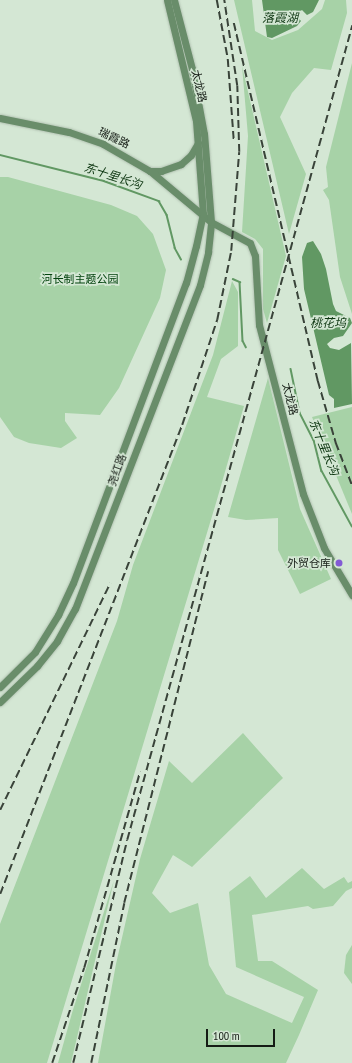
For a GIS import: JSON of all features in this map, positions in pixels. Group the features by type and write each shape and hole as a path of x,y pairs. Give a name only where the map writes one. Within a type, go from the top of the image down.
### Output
{"main road":[{"name":"太龙路","path":"167,0 187,77 198,143 202,214 211,222 246,241 253,248 259,325 303,494 324,548 352,595"},
{"name":"太龙路","path":"174,0 199,102 211,222"},
{"name":"瑞霞路","path":"0,118 81,136 126,156 150,171 202,214"},
{"path":"150,171 161,171 181,164 190,155 198,143"},
{"name":"尧红路","path":"0,687 35,652 58,615 73,583 186,283 202,214"},
{"name":"尧红路","path":"0,702 37,666 57,641 75,609 200,285 208,252 211,222"}],"green space":[{"path":"234,0 252,0 255,31 272,40 298,30 322,9 325,0 346,0 347,13 331,70 314,68 292,93 280,117 306,174 289,234"},
{"path":"352,63 352,314 340,277 329,200 323,190 328,187 326,167"},
{"path":"242,66 286,256 267,323 263,309 263,249 255,239 242,232 248,136"},
{"name":"河长制主题公园","path":"0,177 8,177 111,205 137,216 153,234 166,270 160,298 119,388 100,415 65,413 65,421 77,438 61,448 29,443 14,437 0,417"},
{"path":"232,281 238,292 238,346 221,359 207,397 244,406 216,503 47,1063 0,1063 0,924 117,621 133,565 213,355"},
{"path":"268,378 300,509 331,579 300,594 278,550 278,518 246,520 228,517"},
{"path":"352,407 352,514 312,417"},
{"path":"243,733 283,778 192,867 173,855 152,893 170,913 198,903 209,965 226,994 292,1023 304,997 236,967 229,892 250,876 266,898 302,868 324,889 344,877 348,883 352,881 352,888 346,891 333,906 313,909 308,906 252,915 258,961 272,961 318,990 299,1035 286,1063 98,1063 116,964 140,859 169,761 192,783"},
{"path":"114,880 71,1063 58,1063 72,1013"},
{"path":"352,945 352,984 344,973 346,955"}],"water":[{"name":"落霞湖","path":"262,0 319,0 313,12 307,15 302,10 296,15 301,21 297,26 272,38 267,37"},
{"name":"桃花坞","path":"313,241 321,254 326,269 333,304 336,311 350,318 352,323 343,336 334,338 327,344 330,348 339,350 351,343 352,404 334,408 334,399 329,395 304,289 302,257 307,243"}],"waterway":[{"name":"东十里长沟","path":"0,155 104,181 159,201 167,215 175,248 181,259"},
{"name":"东十里长沟","path":"233,279 240,282 243,341 246,347"},
{"name":"东十里长沟","path":"291,369 300,413 314,440 322,471 352,526"}],"railway":[{"path":"217,0 228,59 234,141"},
{"path":"0,894 182,425 217,320 231,251 239,152 237,86 224,0"},
{"path":"234,23 318,381 336,443 352,485"},
{"path":"73,1063 127,840 352,26"},
{"path":"91,1063 124,903 208,571"},
{"path":"0,810 110,583"},
{"path":"52,1063 84,968 140,772"}],"place":[{"name":"外贸仓库","path":"339,563"}]}
